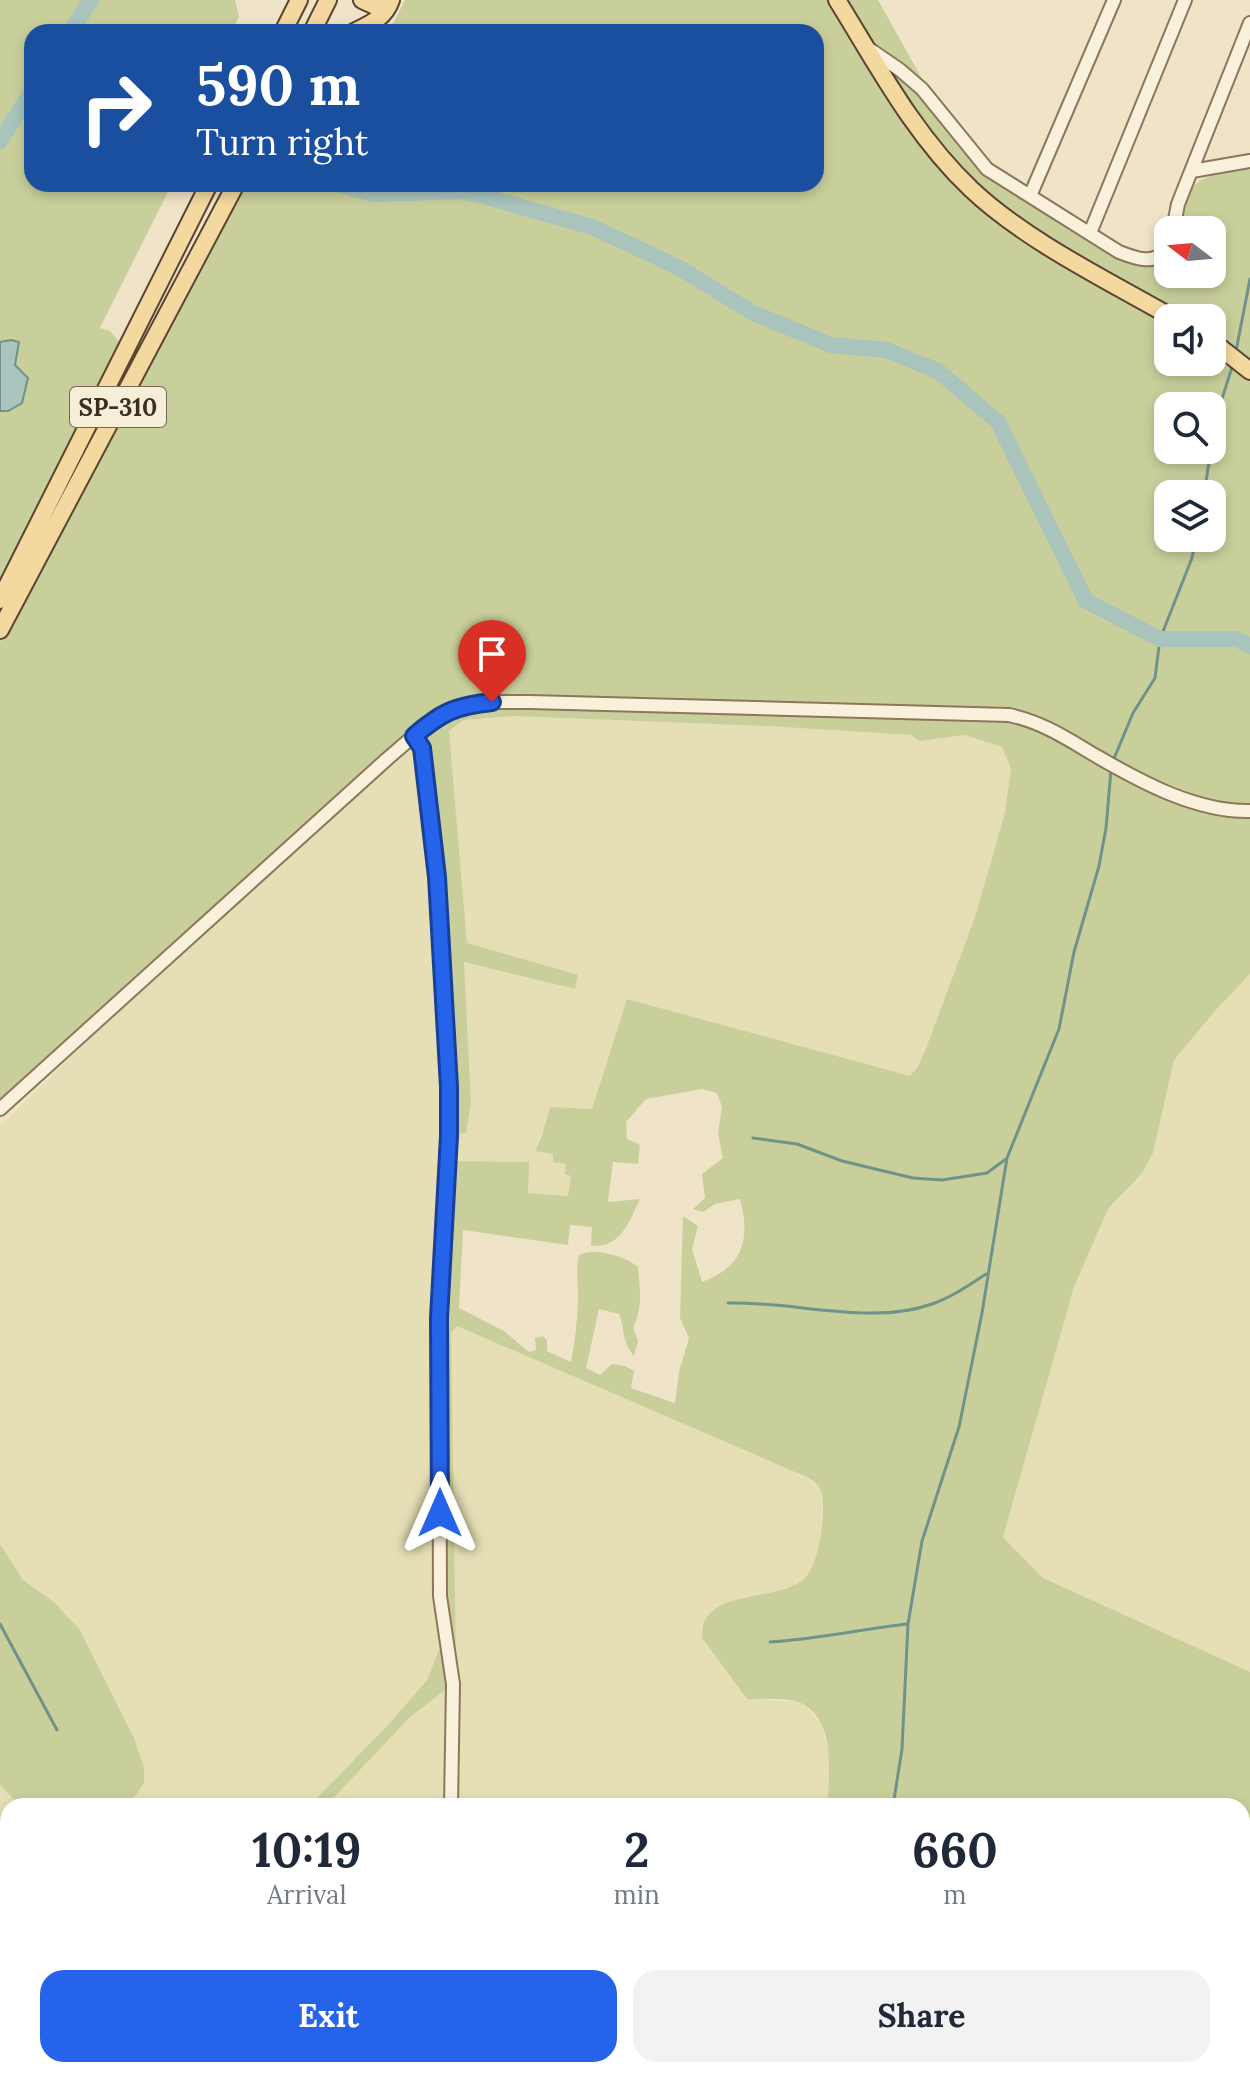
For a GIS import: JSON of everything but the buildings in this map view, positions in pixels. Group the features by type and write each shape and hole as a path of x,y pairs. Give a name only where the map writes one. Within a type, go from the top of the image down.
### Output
{"main road":[{"path":"281,24 283,0"},
{"path":"285,24 299,0"},
{"path":"316,24 328,0"},
{"path":"362,0 375,6 390,0"},
{"path":"368,24 383,16 390,0"},
{"path":"837,0 901,107 972,190 1022,230 1154,307"},
{"name":"SP-310","path":"0,600 205,192"},
{"name":"SP-310","path":"0,630 232,192"},
{"path":"1226,352 1250,371"}],"street":[{"path":"1030,196 1114,0"},
{"path":"1090,233 1185,0"},
{"path":"1176,216 1250,23"},
{"path":"866,47 922,89 987,169 1119,252 1138,260 1154,260"},
{"path":"1192,171 1250,161"},
{"path":"0,1109 438,715 463,705 492,702 1009,715 1045,726 1168,793 1208,805 1250,811"},
{"path":"414,736 422,748 437,877 449,1087 439,1318 440,1596 453,1684 451,1798"}],"shaded area":[{"path":"512,716 767,726 912,735 920,741 965,735 1002,747 1011,767 1005,813 975,917 928,1043 910,1077 627,999 592,1109 550,1107 535,1150 554,1154 566,1164 571,1175 568,1196 528,1193 528,1162 452,1161 453,1135 471,1103 464,962 575,989 578,976 467,943 449,731 465,720"},
{"path":"411,742 418,749 434,878 446,1086 443,1640 427,1680 317,1798 133,1798 144,1768 134,1738 80,1630 54,1602 23,1580 0,1544 0,1126 324,819"},
{"path":"1250,974 1250,1672 1043,1578 1003,1537 1074,1287 1108,1209 1142,1173 1153,1153 1174,1060"},
{"path":"457,1326 795,1472 820,1488 821,1532 807,1577 795,1586 731,1601 710,1613 701,1626 702,1638 747,1699 795,1701 806,1707 822,1725 830,1760 828,1798 455,1798 451,1333"},
{"path":"444,1691 450,1693 448,1798 334,1798 410,1717"},
{"path":"0,1785 12,1798 0,1798"}],"green space":[{"path":"0,0 235,0 239,17 235,24 24,24 24,192 168,192 100,328 110,331 121,344 0,585 0,411 8,411 28,378 15,365 15,357 0,342"},
{"path":"405,0 830,0 881,83 1016,236 1154,316 1154,376 1226,376 1226,362 1250,379 1250,806 1206,799 1118,764 1070,736 1055,723 1005,710 491,697 460,700 444,707 316,815 0,1102 0,642 243,192 824,192 824,24 392,24"},
{"path":"840,0 878,0 926,86 860,32"},
{"path":"886,64 919,90 985,172 1118,257 1154,256 1154,288 1226,288 1226,216 1180,216 1184,200 1192,187 1207,177 1250,165 1250,363 1226,345 1226,304 1158,304 1023,225 976,188 891,82"},
{"path":"490,707 1009,718 1027,723 1077,754 1103,765 1250,816 1250,974 1174,1060 1153,1153 1142,1173 1108,1209 1074,1287 1003,1537 1043,1578 1250,1672 1250,1798 828,1798 828,1748 825,1733 811,1709 792,1700 747,1699 702,1638 704,1622 713,1611 726,1603 778,1591 805,1578 814,1561 821,1535 823,1509 818,1486 802,1475 457,1326 451,1333 456,1666 445,1596 442,1318 452,1161 529,1162 528,1193 568,1196 571,1176 565,1174 566,1164 553,1162 553,1154 535,1151 550,1107 592,1109 627,999 910,1076 918,1067 928,1043 975,917 1005,813 1011,768 1002,747 965,735 920,741 911,735 767,726 512,716 464,720 449,731 467,943 578,975 575,989 464,962 471,1103 466,1133 453,1135 424,734 439,722 463,712","holes":["702,1089 717,1093 722,1107 718,1134 723,1158 702,1174 705,1198 693,1209 703,1212 715,1204 740,1199 744,1239 735,1260 716,1276 702,1282 692,1249 698,1226 683,1216 680,1318 689,1338 679,1372 675,1403 631,1388 634,1371 625,1366 612,1364 600,1375 586,1368 599,1309 619,1314 625,1340 634,1356 638,1341 633,1328 640,1306 638,1267 626,1259 601,1252 579,1255 577,1317 571,1362 547,1351 547,1340 543,1336 535,1338 536,1350 529,1352 504,1331 459,1308 463,1230 568,1245 570,1225 592,1227 591,1246 610,1243 623,1232 640,1199 608,1202 613,1162 638,1164 640,1145 627,1139 626,1122 646,1099"]},
{"path":"0,1544 23,1580 54,1602 80,1630 134,1738 144,1768 144,1783 134,1798 12,1798 0,1785"},
{"path":"443,1640 450,1693 444,1691 410,1717 334,1798 317,1798 389,1724 427,1680"}],"water":[{"path":"0,342 19,342 15,365 28,378 22,403 8,411 0,411"}],"waterway":[{"path":"75,24 91,0"},
{"path":"0,141 24,104"},
{"path":"367,192 435,192"},
{"path":"469,192 592,227 678,267 753,313 831,345 886,350 938,371 998,422 1086,601 1160,639 1237,639 1250,646"},
{"path":"1236,351 1250,279"},
{"path":"1224,392 1232,367"},
{"path":"1206,480 1209,464"},
{"path":"1113,761 1133,713 1155,678 1160,639 1193,552"},
{"path":"894,1798 902,1749 908,1624 922,1541 959,1427 982,1313 1007,1158 1059,1029 1074,952 1099,866 1111,770"},
{"path":"753,1138 797,1144 842,1161 913,1178 942,1180 987,1173 1006,1159"},
{"path":"728,1303 884,1313 932,1304 986,1274"},
{"path":"0,1624 57,1730"},
{"path":"770,1642 908,1624"}],"route":[{"path":"440,1513 439,1318 449,1087 437,877 422,748 414,736 438,715 449,710 492,702"}]}
